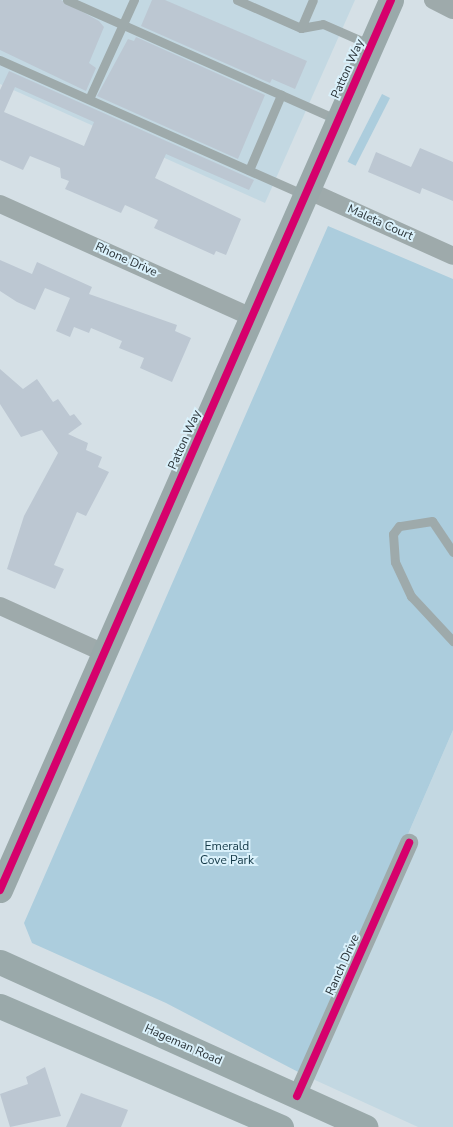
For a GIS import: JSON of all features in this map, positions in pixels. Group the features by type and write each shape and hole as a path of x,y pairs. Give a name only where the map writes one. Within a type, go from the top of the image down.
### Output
{"street":[{"name":"Patton Way","path":"0,890 391,0"},
{"path":"433,0 453,10"},
{"name":"Maleta Court","path":"306,193 453,256"},
{"name":"Rhone Drive","path":"0,204 251,317"},
{"path":"0,606 104,652"},
{"name":"Ranch Drive","path":"297,1096 409,843"},
{"name":"Hageman Road","path":"0,962 366,1127"},
{"path":"0,1006 281,1127"}],"lane":[{"path":"67,0 338,120"},
{"path":"89,99 134,0"},
{"path":"237,0 301,28 323,24 371,45"},
{"path":"301,28 314,0"},
{"path":"0,60 249,170 306,193"},
{"path":"249,170 281,95"},
{"path":"453,552 432,521 399,526 393,534 395,562 411,596 453,642"}],"shaded area":[{"path":"0,0 355,0 265,203 0,84"},
{"path":"453,730 453,1127 418,1127 304,1075"}],"green space":[{"path":"382,94 390,98 356,166 347,162"},
{"name":"Emerald Cove Park","path":"328,226 453,279 453,730 304,1075 166,1003 32,943 24,923"}],"building":[{"path":"0,0 61,0 99,21 104,27 89,63 96,68 86,91 0,50"},
{"path":"152,0 165,0 307,61 295,89 272,79 270,83 141,26"},
{"path":"136,37 265,95 238,159 97,96 128,39 134,41"},
{"path":"9,71 254,180 249,190 166,154 155,178 241,219 226,255 216,251 214,255 154,228 158,220 125,205 121,213 65,189 69,181 61,178 60,168 30,156 23,170 0,160 0,90","holes":["15,87 94,122 84,146 4,112"]},
{"path":"420,148 453,162 453,201 422,188 420,194 368,172 376,152 411,167"},
{"path":"0,260 32,274 37,262 92,287 89,294 177,325 175,331 191,338 172,382 140,368 144,358 119,348 122,341 91,328 89,333 74,327 70,337 56,331 70,298 45,288 35,310 17,302 0,291"},
{"path":"0,369 23,389 37,379 53,402 58,399 70,416 74,414 82,424 68,434 88,443 86,450 102,457 98,467 109,472 86,516 77,512 54,565 64,569 55,589 7,569 24,516 58,453 42,430 21,437 0,404"},
{"path":"45,1067 61,1116 10,1127 0,1094 28,1084 26,1077"},
{"path":"81,1093 128,1110 121,1127 66,1127"}],"cycle path":[{"path":"0,890 391,0"},
{"path":"297,1096 409,843"}]}
